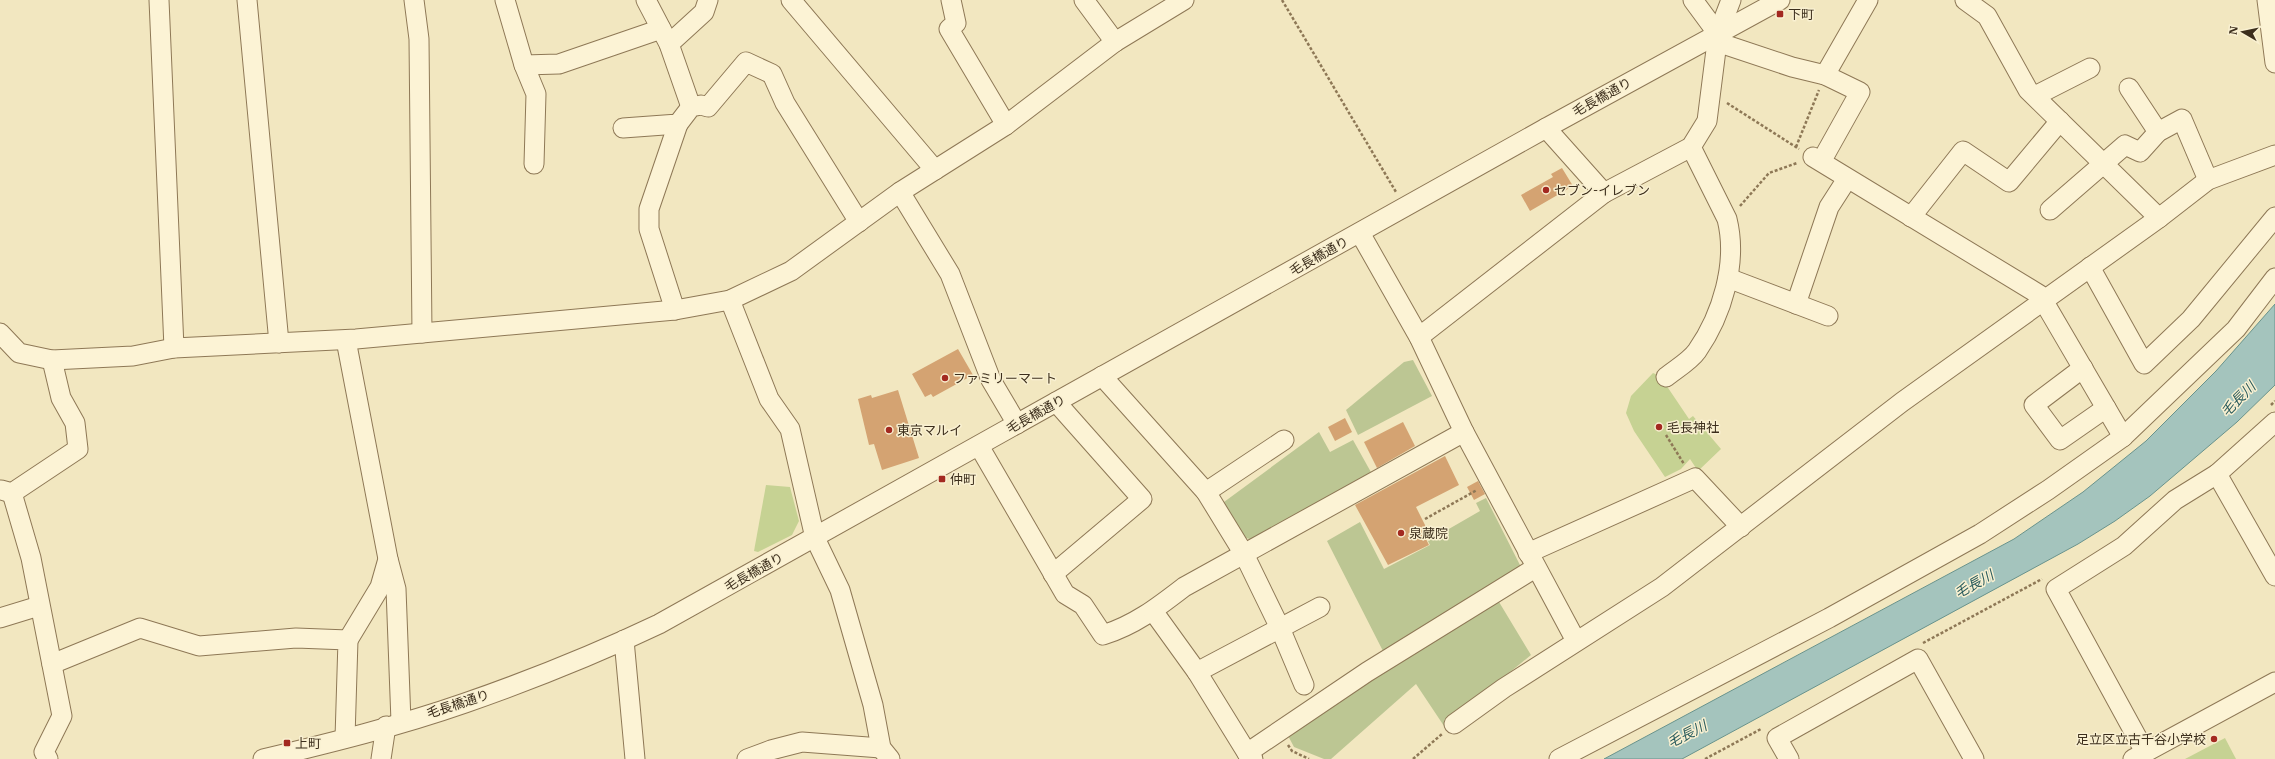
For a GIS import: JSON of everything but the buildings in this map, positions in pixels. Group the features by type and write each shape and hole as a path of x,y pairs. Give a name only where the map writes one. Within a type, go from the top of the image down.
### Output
{"street":[{"path":"160,0 174,348"},
{"path":"247,0 279,343"},
{"path":"414,0 419,39 422,333"},
{"path":"505,0 524,65 536,94 534,164"},
{"path":"646,0 665,36 690,107"},
{"path":"524,65 560,64 665,36 704,12 708,0"},
{"path":"791,0 935,170"},
{"path":"951,0 956,23 949,29 1006,125"},
{"path":"1084,0 1115,42"},
{"path":"0,333 19,353 52,360 133,356 174,348 346,340 675,310 730,300 791,271 900,192 1006,125 1115,42 1184,0"},
{"path":"1693,0 1717,38 1792,68 1825,75 1860,92 1818,158 1847,179 2040,295 2123,437"},
{"path":"1419,337 1604,193 1691,147 1707,121 1712,93 1717,38 1731,0"},
{"name":"毛長橋通り","path":"263,759 345,738 463,704 624,640 698,604 1546,128 1717,38 1780,0"},
{"path":"1825,75 1868,0"},
{"path":"1965,0 1987,16 2028,90 2159,218"},
{"path":"2267,0 2275,63"},
{"path":"675,310 649,229 649,209 678,124 690,107 701,105 708,107 746,62 772,74 785,103 859,222"},
{"path":"2035,96 2090,68"},
{"path":"2129,88 2158,132"},
{"path":"2050,210 2102,162 2125,145 2140,152 2158,132 2182,119 2208,180"},
{"path":"1911,217 1963,150 2009,182 2060,121"},
{"path":"623,128 678,124"},
{"path":"1546,128 1604,193"},
{"path":"1666,377 1696,352 1715,316 1728,278 1730,230 1727,219 1691,147"},
{"path":"1454,724 1576,642 1662,587 1902,402 2159,218 2208,180 2275,155"},
{"path":"1796,304 1830,207 1847,179"},
{"path":"900,192 950,274 991,380 1017,424"},
{"path":"2090,267 2144,364 2191,319 2275,217"},
{"path":"1360,233 1419,337 1464,432 1576,642"},
{"path":"1728,278 1828,316"},
{"path":"1559,759 1829,618 1980,534 2048,490 2123,437 2236,329 2275,278"},
{"path":"730,300 769,399 790,429 815,538 840,590 886,753 802,742 771,750 747,759"},
{"path":"346,340 388,559 396,589 393,724 381,759"},
{"path":"48,759 44,752 62,716 39,606 31,558 6,491 78,449 76,423 61,398 52,360"},
{"path":"2082,368 2034,405 2060,440 2106,408"},
{"path":"1102,376 1206,492 1244,554 1280,628 1304,685"},
{"path":"1053,574 1142,499 1056,402"},
{"path":"2273,414 2217,474 2175,500 2124,546 2056,589 2139,756 2275,682"},
{"path":"979,446 1065,594 1083,605 1103,635 1124,628 1153,612 1184,587 1464,432"},
{"path":"1206,492 1284,440"},
{"path":"2217,474 2275,576"},
{"path":"1153,612 1197,672 1250,756 1279,731 1426,635 1531,560 1695,478 1741,527"},
{"path":"345,738 348,640 380,587 388,559"},
{"path":"0,618 39,606"},
{"path":"1197,672 1320,607"},
{"path":"52,664 140,628 199,646 296,638 348,640"},
{"path":"624,640 634,759"},
{"path":"1789,759 1777,738 1920,652 1974,759"}],"path":[{"path":"1282,0 1405,208"},
{"path":"1796,147 1825,75"},
{"path":"1712,93 1796,147 1818,158"},
{"path":"1727,219 1769,173 1818,158"},
{"path":"1666,435 1688,470"},
{"path":"1425,520 1477,489"},
{"path":"1920,652 2045,577"},
{"path":"1413,759 1454,724"},
{"path":"1705,759 1768,726"},
{"path":"1279,731 1292,751 1309,759"}],"green space":[{"path":"1413,360 1432,396 1358,435 1346,410 1404,362"},
{"path":"1653,373 1660,376 1689,419 1693,416 1721,449 1698,471 1690,459 1681,469 1665,477 1634,431 1626,413 1631,396"},
{"path":"1319,432 1330,452 1353,440 1372,474 1253,540 1246,538 1222,508 1224,502"},
{"path":"766,485 790,487 799,521 792,535 758,552 754,551"},
{"path":"1486,498 1522,569 1384,653 1327,541 1360,522 1384,569 1430,545 1428,541 1480,511 1476,503"},
{"path":"1496,597 1531,655 1444,726 1416,684 1331,759 1324,759 1294,747 1285,730"},
{"path":"2225,738 2236,759 2185,759"}],"water":[{"name":"毛長川","path":"2275,304 2275,385 2237,422 2150,496 2115,521 2078,544 1682,759 1604,759 2014,539 2083,492 2146,441 2216,371"}],"place":[{"name":"下町","path":"1780,14"},
{"name":"セブン-イレブン","path":"1546,190"},
{"name":"ファミリーマート","path":"945,378"},
{"name":"毛長神社","path":"1659,427"},
{"name":"東京マルイ","path":"889,430"},
{"name":"仲町","path":"942,479"},
{"name":"泉蔵院","path":"1401,533"},
{"name":"足立区立古千谷小学校","path":"2214,739"},
{"name":"上町","path":"287,743"}]}
